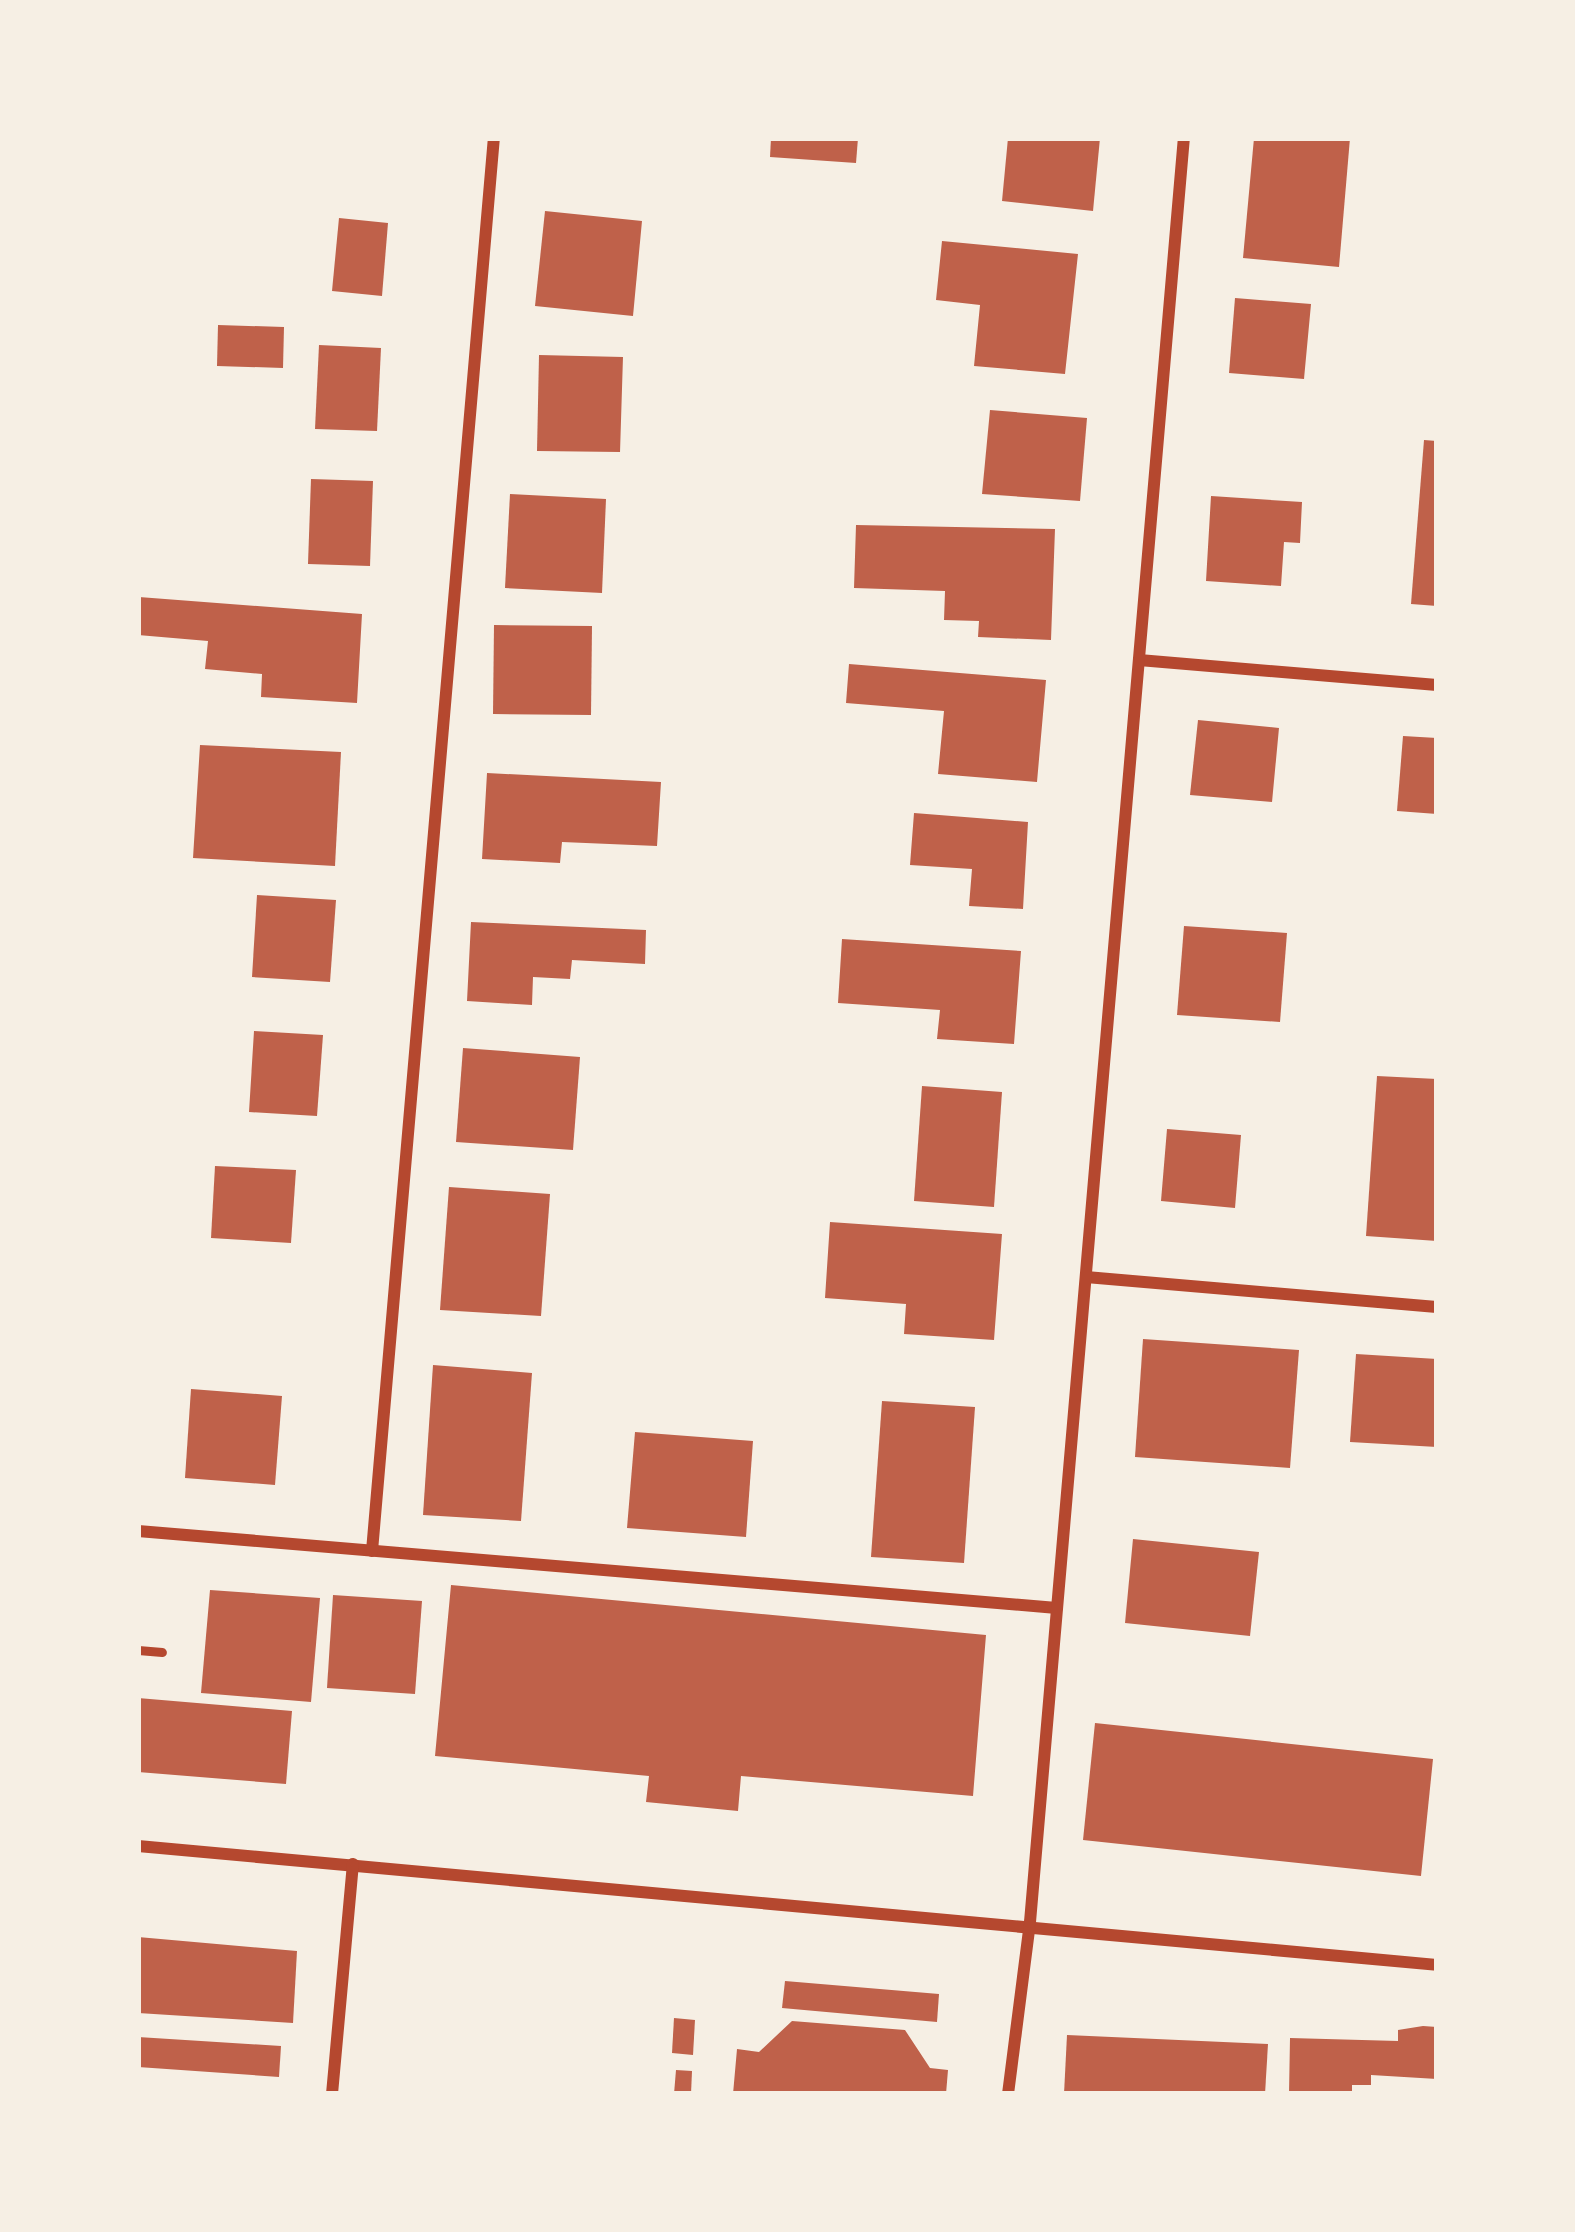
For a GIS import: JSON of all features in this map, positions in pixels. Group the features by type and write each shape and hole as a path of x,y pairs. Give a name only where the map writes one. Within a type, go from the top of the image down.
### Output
{"street":[{"path":"372,1551 494,138"},
{"path":"1008,2094 1030,1922 1184,138"},
{"path":"1139,660 1437,685"},
{"path":"1086,1277 1437,1307"},
{"path":"138,1531 1057,1609"},
{"path":"138,1846 1030,1922 1437,1965"},
{"path":"332,2094 352,1864"}],"lane":[{"path":"138,1650 162,1652"}],"building":[{"path":"771,138 858,138 856,163 770,157"},
{"path":"1008,138 1100,138 1093,211 1002,201"},
{"path":"1254,138 1350,138 1339,267 1243,258"},
{"path":"545,211 642,221 633,316 535,306"},
{"path":"339,218 388,223 382,296 332,291"},
{"path":"942,241 1078,254 1065,374 974,366 980,305 936,300"},
{"path":"1235,298 1311,304 1304,379 1229,373"},
{"path":"218,325 284,327 283,368 217,366"},
{"path":"319,345 381,348 377,431 315,429"},
{"path":"539,355 623,357 620,452 537,451"},
{"path":"990,410 1087,418 1080,501 982,494"},
{"path":"1424,440 1437,441 1437,606 1411,604"},
{"path":"311,479 373,481 370,566 308,564"},
{"path":"510,494 606,499 602,593 505,588"},
{"path":"1211,496 1302,502 1300,543 1284,542 1281,586 1206,581"},
{"path":"856,525 1055,529 1051,640 978,637 979,621 944,620 945,591 854,588"},
{"path":"139,597 362,614 357,703 261,697 262,674 205,669 208,641 138,635"},
{"path":"494,625 592,626 591,715 493,714"},
{"path":"849,664 1046,680 1037,782 938,774 944,711 846,703"},
{"path":"1198,720 1279,728 1272,802 1190,795"},
{"path":"1403,736 1437,738 1437,814 1397,811"},
{"path":"200,745 341,752 335,866 193,858"},
{"path":"487,773 661,782 657,846 562,842 560,863 482,859"},
{"path":"914,813 1028,822 1023,909 969,906 972,869 910,865"},
{"path":"257,895 336,900 330,982 252,977"},
{"path":"471,922 646,930 645,964 572,960 570,979 533,977 532,1005 467,1001"},
{"path":"1184,926 1287,933 1280,1022 1177,1015"},
{"path":"842,939 1021,951 1014,1044 937,1039 940,1010 838,1003"},
{"path":"254,1031 323,1035 317,1116 249,1112"},
{"path":"463,1048 580,1057 573,1150 456,1142"},
{"path":"1377,1076 1437,1079 1437,1241 1366,1236"},
{"path":"922,1086 1002,1092 994,1207 914,1201"},
{"path":"1167,1129 1241,1135 1235,1208 1161,1201"},
{"path":"215,1166 296,1170 291,1243 211,1238"},
{"path":"449,1187 550,1194 541,1316 440,1310"},
{"path":"830,1222 1002,1234 994,1340 904,1334 906,1304 825,1298"},
{"path":"1143,1339 1299,1350 1290,1468 1135,1457"},
{"path":"1356,1354 1437,1359 1437,1447 1350,1442"},
{"path":"433,1365 532,1373 521,1521 423,1515"},
{"path":"191,1389 282,1396 275,1485 185,1478"},
{"path":"882,1401 975,1407 964,1563 871,1557"},
{"path":"635,1432 753,1441 746,1537 627,1528"},
{"path":"1133,1539 1259,1552 1250,1636 1125,1623"},
{"path":"451,1585 986,1635 973,1796 741,1776 738,1811 646,1802 649,1776 435,1756"},
{"path":"210,1590 320,1598 311,1702 201,1693"},
{"path":"333,1595 422,1601 415,1694 327,1688"},
{"path":"138,1698 292,1711 286,1784 138,1772"},
{"path":"1095,1723 1433,1759 1421,1876 1083,1840"},
{"path":"138,1937 297,1951 293,2023 138,2013"},
{"path":"785,1981 939,1994 937,2022 782,2008"},
{"path":"674,2018 695,2020 693,2055 672,2053"},
{"path":"792,2021 905,2030 930,2068 948,2070 946,2094 733,2094 737,2049 759,2052"},
{"path":"1437,2027 1437,2079 1371,2075 1371,2085 1352,2085 1352,2094 1289,2094 1290,2038 1398,2041 1398,2030"},
{"path":"1067,2035 1268,2044 1265,2094 1064,2094"},
{"path":"138,2037 281,2046 279,2077 138,2067"},
{"path":"676,2070 692,2071 691,2094 674,2094"}]}
